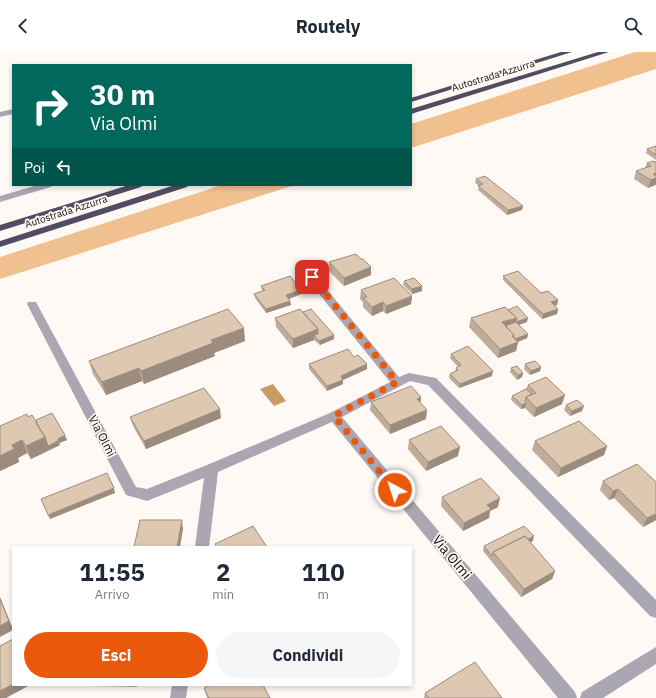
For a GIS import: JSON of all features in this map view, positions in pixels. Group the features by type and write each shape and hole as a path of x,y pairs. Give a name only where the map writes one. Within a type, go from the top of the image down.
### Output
{"highway":[{"name":"Autostrada Azzurra","path":"412,100 568,52"},
{"name":"Autostrada Azzurra","path":"412,112 605,52"},
{"name":"Autostrada Azzurra","path":"0,228 135,186"},
{"name":"Autostrada Azzurra","path":"0,244 181,186"}],"street":[{"path":"0,114 12,111"},
{"path":"0,199 45,186"},
{"path":"302,266 397,382"},
{"name":"Via Olmi","path":"32,304 131,491 147,495 212,470 334,416 409,377 432,381 656,611"},
{"name":"Via Olmi","path":"334,416 569,698"},
{"path":"202,546 212,470"},
{"path":"588,698 656,654"},
{"path":"178,698 180,686"}],"shaded area":[{"path":"635,52 656,52 656,69 412,148 412,124"},
{"path":"219,186 292,186 0,279 0,257"},
{"path":"273,384 286,401 274,406 260,389"}],"building":[{"path":"656,146 656,155 647,149"},
{"path":"653,161 656,162 656,173 653,174 656,178 651,180 636,171 651,166 647,163"},
{"path":"485,176 523,206 508,210 478,186 483,184 476,179"},
{"path":"356,254 371,267 344,278 329,262"},
{"path":"518,271 541,293 548,291 558,300 551,302 558,309 543,314 503,276"},
{"path":"290,276 301,290 286,295 290,301 266,309 254,294 265,290 261,286"},
{"path":"394,278 412,296 386,306 383,302 372,307 363,298 367,297 361,290"},
{"path":"414,278 422,286 412,289 404,281"},
{"path":"517,306 528,318 516,322 517,318 508,310"},
{"path":"505,307 517,318 502,322 514,335 512,336 518,342 500,349 471,318"},
{"path":"228,309 244,328 211,340 213,343 141,371 139,368 102,382 89,361"},
{"path":"300,309 318,329 293,339 275,318"},
{"path":"311,309 334,335 319,341 314,335 318,334 318,329 303,312"},
{"path":"516,322 528,334 515,339 514,335 505,326"},
{"path":"468,346 493,371 460,384 450,374 458,370 456,368 461,365 451,354"},
{"path":"348,349 354,357 358,355 367,364 341,376 343,380 327,386 309,364"},
{"path":"535,361 541,367 531,371 525,364"},
{"path":"517,366 523,373 518,375 511,368"},
{"path":"546,377 565,395 536,408 526,397 536,393 528,385"},
{"path":"411,386 421,397 417,399 427,410 390,425 371,402"},
{"path":"204,388 220,409 144,441 130,417"},
{"path":"526,389 532,394 526,397 526,403 522,405 512,396"},
{"path":"577,400 584,406 572,411 566,405"},
{"path":"52,413 65,435 58,439 58,441 48,446 45,437 36,423 36,420"},
{"path":"27,414 28,417 32,415 45,437 26,446 22,440 12,445 14,449 0,456 0,426"},
{"path":"579,421 607,446 561,468 535,441"},
{"path":"441,426 460,447 428,462 409,440"},
{"path":"637,464 656,482 656,514 647,518 618,489 613,491 603,481"},
{"path":"107,473 114,488 48,515 41,499"},
{"path":"481,478 500,498 487,505 491,509 464,523 442,497"},
{"path":"140,520 182,520 177,546 134,546"},
{"path":"253,526 266,546 216,546 215,544"},
{"path":"524,526 534,536 528,539 525,536 493,552 492,556 484,546"},
{"path":"525,536 555,571 524,589 493,552"},
{"path":"0,599 9,621 0,626"},
{"path":"12,640 12,685 0,691 0,646"},
{"path":"475,662 502,698 429,698 425,693"},
{"path":"208,686 264,686 270,698 209,698 204,688"}],"route":[{"path":"312,277 397,382 334,416 395,490"}]}
